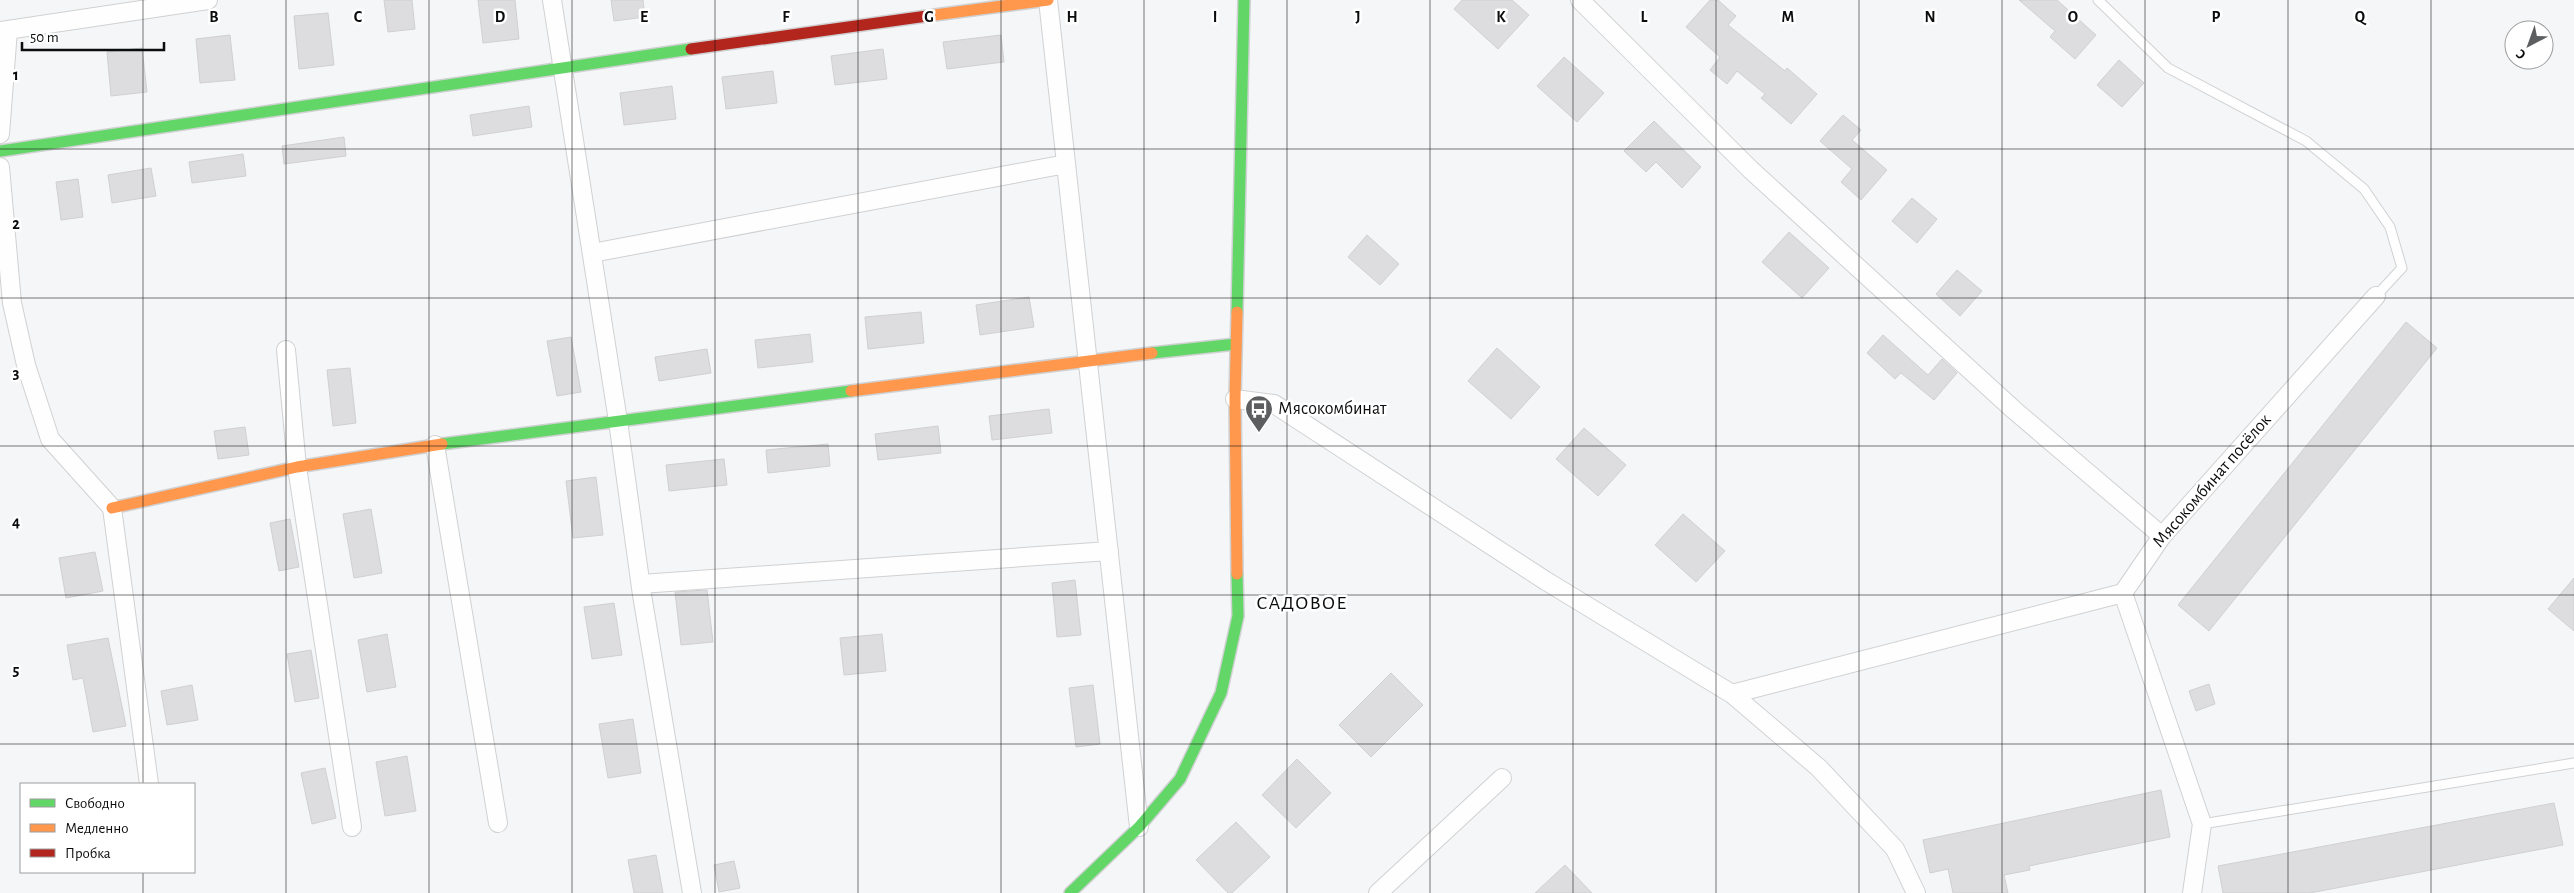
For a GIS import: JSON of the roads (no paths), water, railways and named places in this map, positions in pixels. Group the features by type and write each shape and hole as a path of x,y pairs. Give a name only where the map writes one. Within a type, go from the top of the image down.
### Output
{"street":[{"path":"0,134 4,30 208,0"},
{"path":"552,0 618,421 641,584 692,893"},
{"path":"0,151 562,66 1048,0 1139,826"},
{"path":"1070,893 1139,826 1180,779 1221,693 1238,616 1234,399 1244,0"},
{"path":"1580,0 1751,170 2014,410 2162,536"},
{"path":"592,253 1066,164"},
{"path":"0,167 12,303 35,393 50,439 112,508 149,783"},
{"name":"Мясокомбинат посёлок","path":"2124,593 2162,536 2376,296"},
{"path":"112,508 297,467 435,445 1088,360 1236,344"},
{"path":"286,350 297,467 352,827"},
{"path":"1234,399 1274,404 1546,581 1732,694 1818,768 1895,849 1916,893"},
{"path":"435,445 498,823"},
{"path":"641,584 1109,552"},
{"path":"1732,694 2124,593 2202,824 2192,893"},
{"path":"1378,893 1502,778"}],"lane":[{"path":"2098,0 2168,68 2306,141 2364,189 2390,227 2402,268 2376,296"},
{"path":"2202,824 2574,763"}],"place":[{"name":"Мясокомбинат","path":"1259,433"}],"district":[{"name":"САДОВОЕ","path":"1302,603"}]}
